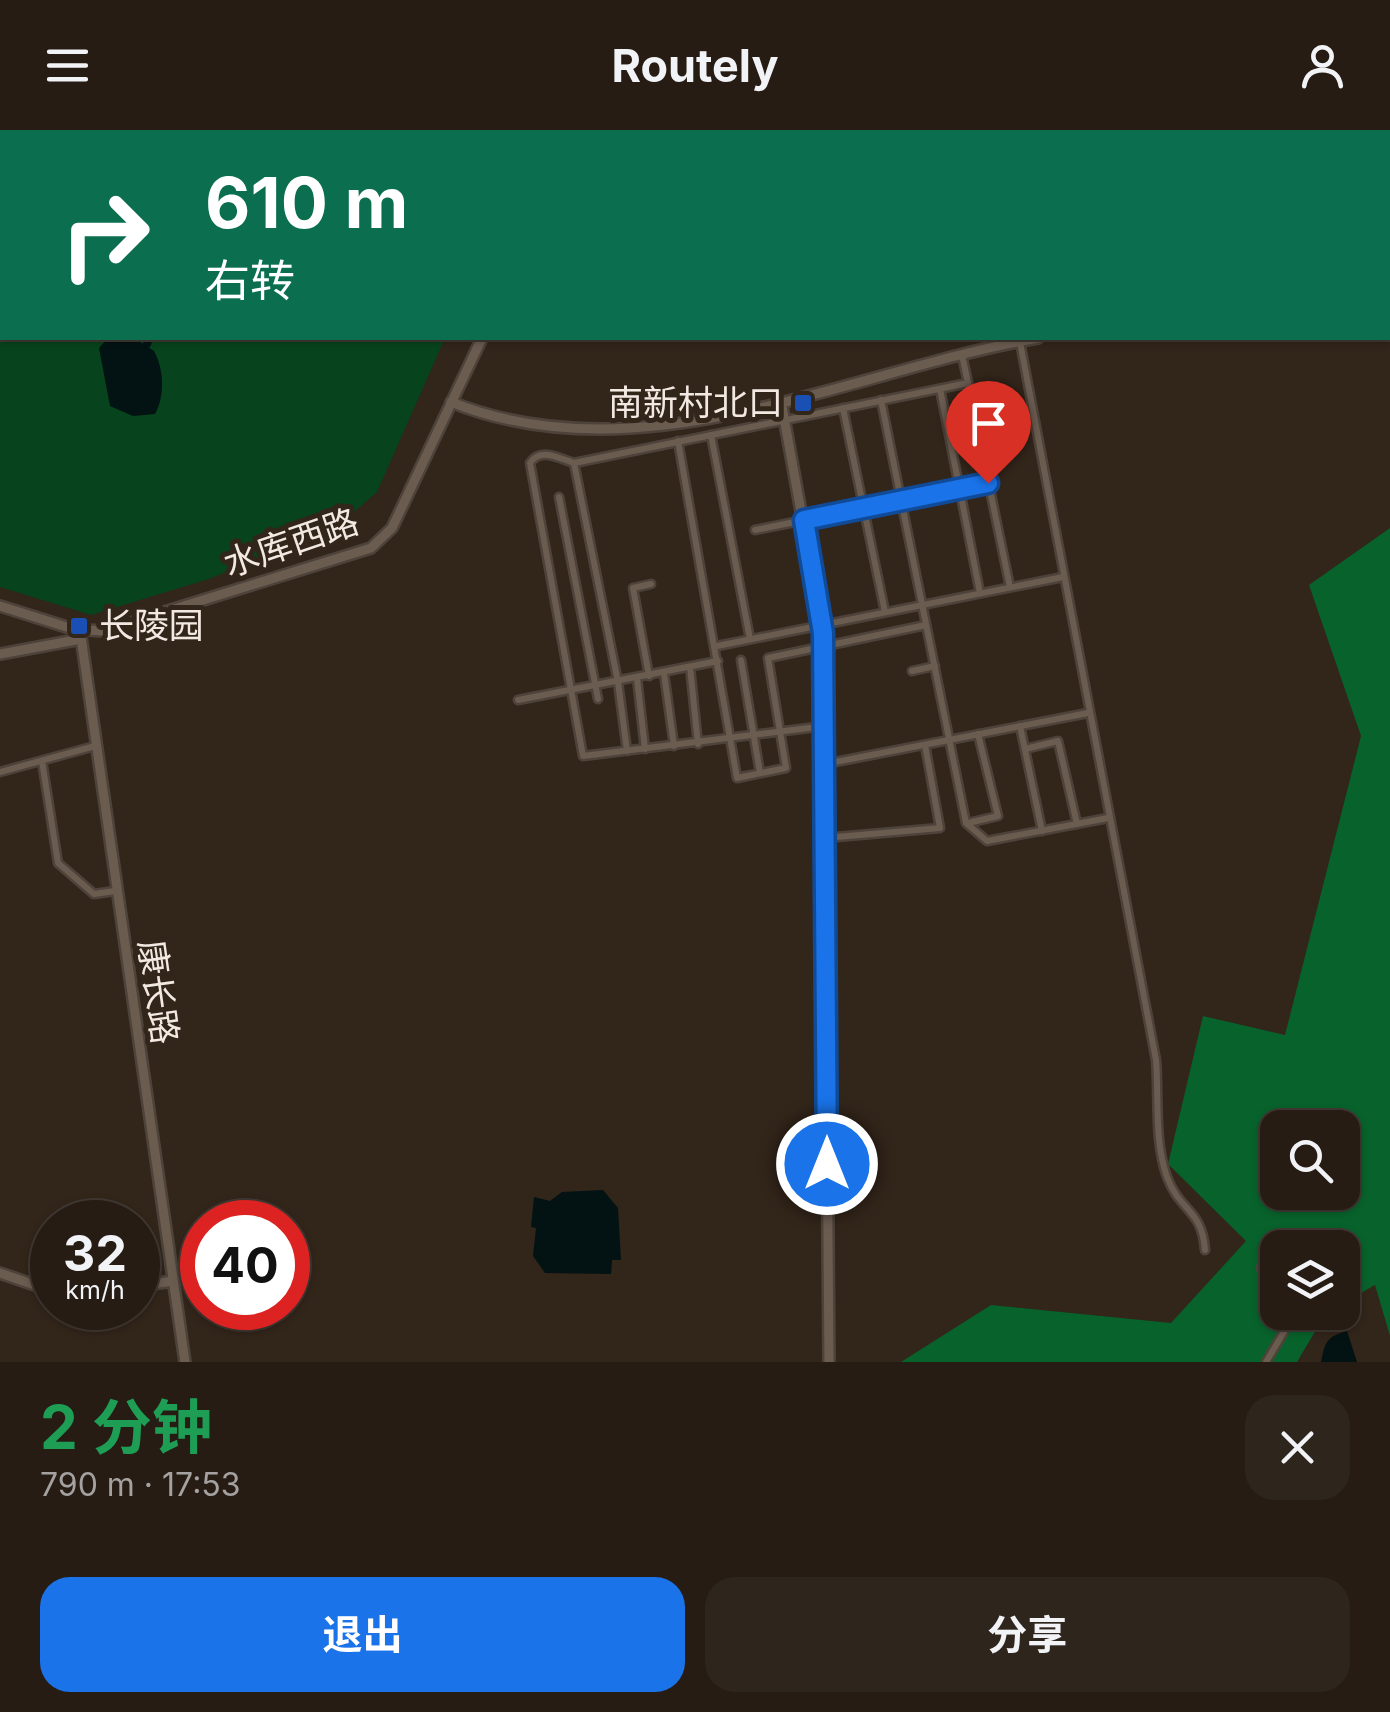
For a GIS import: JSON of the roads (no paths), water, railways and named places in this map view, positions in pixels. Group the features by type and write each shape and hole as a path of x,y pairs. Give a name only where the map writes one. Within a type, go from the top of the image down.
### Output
{"street":[{"name":"水库西路","path":"0,606 80,635 115,628 371,548 392,528 481,340"},
{"path":"451,402 524,424 579,429 653,424 781,401 1026,340"},
{"path":"1020,341 1156,1060 1162,1161 1174,1193 1203,1225 1206,1250"},
{"path":"962,353 1010,587"},
{"path":"825,726 754,738 583,756 530,463 542,454 574,463 968,383"},
{"path":"940,389 980,593"},
{"path":"881,400 966,823 988,841 1108,818"},
{"path":"781,401 824,646 828,1362"},
{"path":"843,408 885,612"},
{"path":"711,435 750,639"},
{"path":"678,442 717,646 737,778 786,768 768,658 926,624"},
{"path":"574,463 618,682 627,751"},
{"path":"754,530 988,483"},
{"path":"559,497 598,700"},
{"path":"717,646 1063,577"},
{"path":"649,676 633,588 652,584"},
{"path":"0,654 80,635"},
{"name":"康长路","path":"80,635 186,1362"},
{"path":"741,660 760,773"},
{"path":"518,700 718,661"},
{"path":"912,670 934,666"},
{"path":"690,667 698,744"},
{"path":"664,672 674,746"},
{"path":"637,678 644,749"},
{"path":"825,764 1088,713"},
{"path":"1020,726 1042,830"},
{"path":"966,823 998,816 978,734"},
{"path":"1024,749 1058,741 1077,824"},
{"path":"825,838 940,828 924,745"},
{"path":"0,772 95,746"},
{"path":"42,761 58,863 94,894 115,891"},
{"path":"0,1273 30,1283"},
{"path":"160,1283 173,1282"},
{"path":"1266,1362 1284,1330"}],"waterway":[{"path":"147,344 148,340"}],"place":[{"name":"南新村北口","path":"803,403"},
{"name":"长陵园","path":"79,626"}]}
